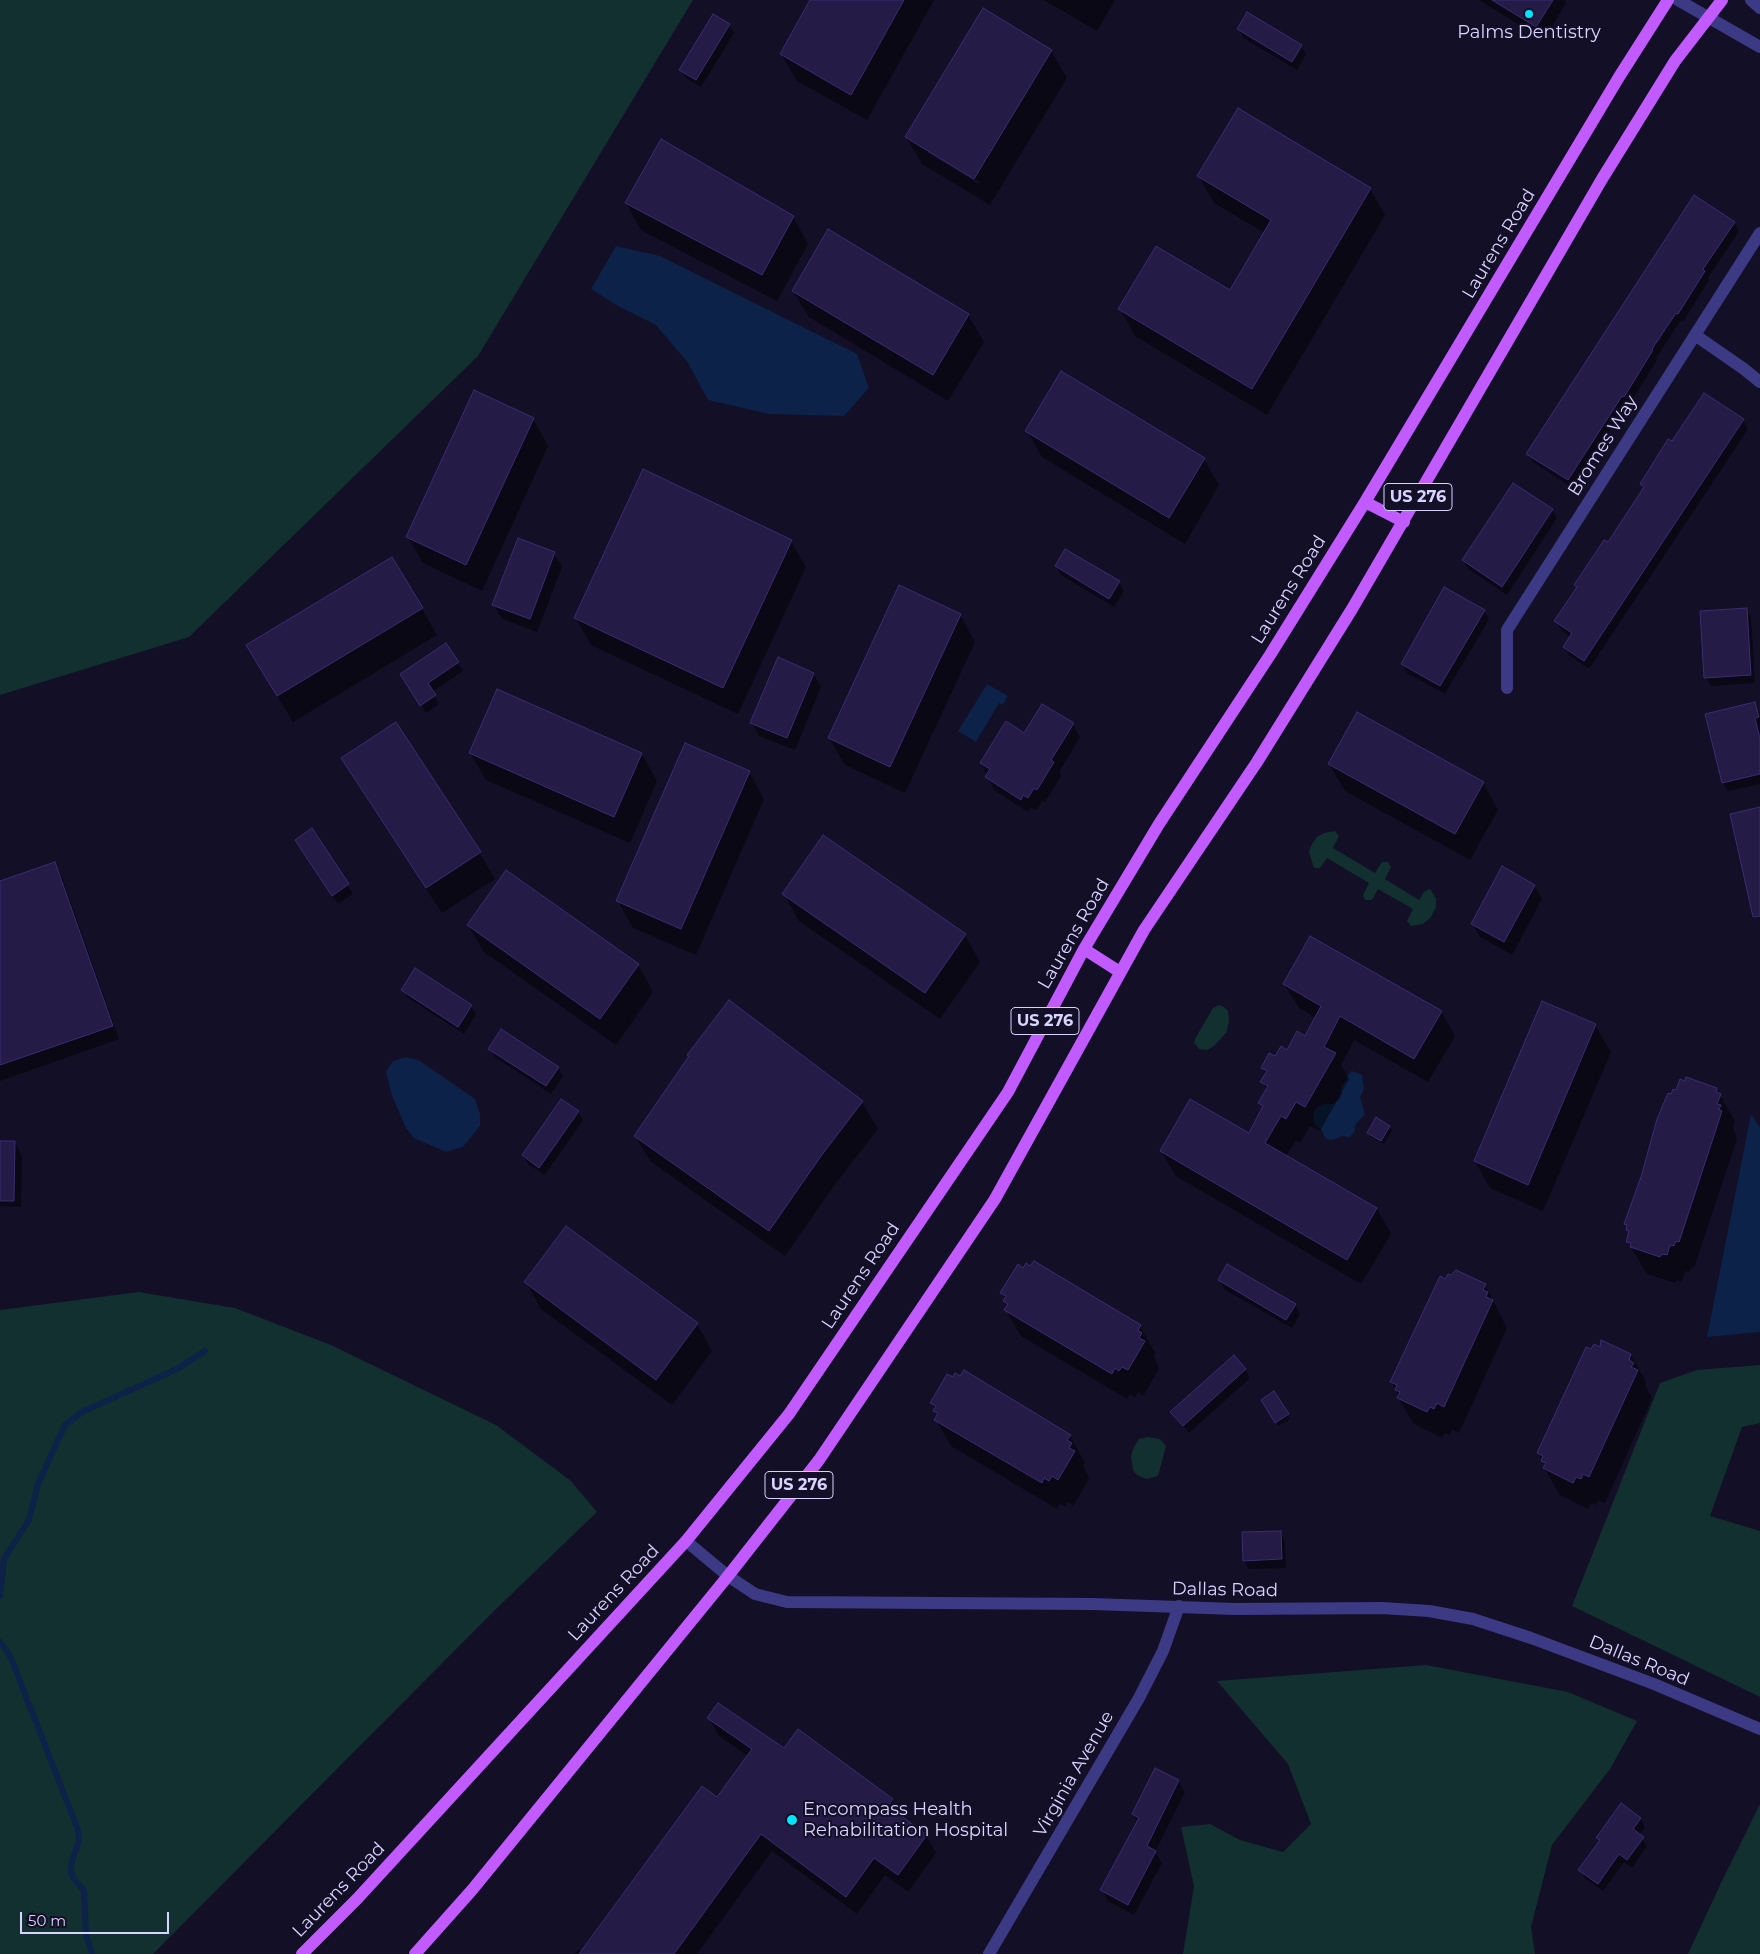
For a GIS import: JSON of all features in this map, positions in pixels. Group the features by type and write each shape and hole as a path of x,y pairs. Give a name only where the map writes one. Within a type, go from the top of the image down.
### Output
{"main road":[{"name":"Laurens Road","path":"302,1954 364,1892 686,1541 789,1414 1008,1092 1084,949 1159,824 1270,655 1365,502 1618,77 1668,0"},
{"name":"US 276","path":"416,1954 472,1890 728,1576 819,1460 995,1198 1144,930 1257,762 1404,522 1602,179 1675,62 1722,0"},
{"path":"1365,502 1404,522"},
{"path":"1084,949 1120,972"}],"street":[{"path":"1678,0 1760,47"},
{"path":"1751,0 1760,8"},
{"name":"Bromes Way","path":"1508,688 1507,630 1760,233"},
{"path":"1695,334 1760,382"},
{"name":"Dallas Road","path":"686,1541 728,1576 755,1594 787,1602 1093,1604 1235,1609 1382,1608 1429,1611 1473,1620 1531,1638 1654,1684 1760,1729"},
{"name":"Virginia Avenue","path":"988,1954 1139,1698 1163,1651 1179,1606"}],"green space":[{"path":"0,0 693,0 478,356 189,637 0,695"},
{"path":"1335,831 1339,836 1333,848 1375,873 1382,862 1388,862 1391,867 1385,879 1419,900 1424,892 1429,889 1431,890 1436,899 1436,907 1431,917 1423,924 1411,926 1407,921 1413,909 1378,889 1372,900 1365,900 1363,895 1369,883 1327,858 1320,868 1314,868 1309,852 1312,844 1317,837 1324,833"},
{"path":"1219,1005 1228,1011 1229,1022 1226,1033 1214,1046 1207,1050 1199,1049 1194,1043 1195,1039 1213,1008"},
{"path":"139,1292 235,1308 331,1345 496,1425 571,1481 597,1512 496,1609 153,1954 0,1954 0,1310"},
{"path":"1760,1365 1760,1423 1742,1427 1710,1516 1760,1531 1760,1697 1572,1606 1660,1383 1697,1370"},
{"path":"1148,1437 1160,1439 1166,1446 1158,1476 1146,1479 1137,1475 1133,1470 1131,1456 1139,1439"},
{"path":"1426,1665 1568,1692 1637,1721 1610,1769 1552,1845 1531,1927 1535,1954 1183,1954 1194,1886 1181,1827 1210,1824 1240,1840 1283,1852 1311,1824 1288,1764 1217,1681"},
{"path":"1760,1804 1760,1954 1688,1954 1721,1883"}],"water":[{"path":"616,246 660,256 857,354 869,388 844,416 769,414 708,400 688,363 656,325 616,305 591,289"},
{"path":"987,684 1008,696 1003,705 999,703 976,742 958,731"},
{"path":"406,1057 420,1061 475,1099 480,1114 480,1126 463,1147 446,1152 414,1138 406,1128 392,1096 386,1072 393,1061"},
{"path":"1352,1071 1362,1075 1364,1089 1360,1097 1365,1114 1355,1125 1355,1131 1350,1137 1342,1136 1330,1140 1325,1138 1322,1131 1314,1123 1313,1113 1317,1107 1323,1104 1334,1104 1339,1100 1342,1094 1340,1087"},
{"path":"1751,1114 1760,1127 1760,1332 1707,1337"}],"building":[{"path":"810,0 904,0 851,95 780,54"},
{"name":"Palms Dentistry","path":"1492,0 1553,0 1536,27"},
{"path":"983,8 1052,50 974,179 905,137"},
{"path":"1247,12 1302,45 1292,62 1237,29"},
{"path":"713,14 730,24 696,80 679,70"},
{"path":"1238,108 1371,188 1252,389 1118,309 1156,246 1230,290 1271,220 1197,176"},
{"path":"661,139 794,216 762,275 625,203"},
{"path":"1694,195 1735,222 1703,269 1705,271 1678,314 1676,313 1652,349 1624,397 1622,396 1568,480 1526,454"},
{"path":"828,229 969,314 933,375 792,291"},
{"path":"1061,371 1205,458 1169,518 1025,431"},
{"path":"474,390 534,418 466,565 406,537"},
{"path":"1704,393 1744,419 1584,661 1563,647 1572,633 1554,621 1577,587 1574,585 1604,540 1608,542 1644,487 1640,484 1668,439 1672,441"},
{"path":"643,469 792,540 723,688 574,618"},
{"path":"1513,483 1553,509 1502,587 1462,560"},
{"path":"518,538 555,552 530,619 492,605"},
{"path":"1065,549 1120,581 1109,599 1055,566"},
{"path":"392,557 423,608 277,696 246,645"},
{"path":"899,585 961,614 890,767 828,738"},
{"path":"1444,587 1485,610 1440,686 1401,664"},
{"path":"1747,608 1751,675 1704,678 1700,611"},
{"path":"446,643 459,662 428,683 436,695 420,706 400,674"},
{"path":"778,657 814,673 787,738 750,723"},
{"path":"497,689 642,753 614,817 469,753"},
{"path":"1755,702 1759,717 1755,718 1760,739 1760,774 1722,783 1705,714"},
{"path":"1042,704 1074,723 1051,760 1054,762 1037,790 1034,788 1028,798 1023,795 1021,800 985,777 990,769 980,763 1006,721 1024,733"},
{"path":"1357,712 1484,782 1455,834 1328,764"},
{"path":"396,722 481,852 426,888 341,758"},
{"path":"685,743 750,771 681,929 616,901"},
{"path":"1760,807 1760,916 1753,917 1730,814"},
{"path":"312,828 349,884 332,896 295,840"},
{"path":"823,835 966,934 925,993 782,894"},
{"path":"55,862 113,1026 0,1065 0,881"},
{"path":"1502,866 1535,885 1504,942 1471,924"},
{"path":"506,870 639,964 600,1019 467,925"},
{"path":"1310,936 1442,1011 1414,1059 1340,1016 1324,1047 1336,1053 1305,1107 1296,1102 1286,1119 1281,1116 1265,1143 1377,1208 1347,1260 1160,1151 1190,1099 1249,1133 1263,1106 1258,1103 1268,1086 1260,1082 1267,1071 1261,1068 1269,1053 1275,1056 1281,1046 1287,1050 1297,1031 1305,1036 1321,1006 1283,984"},
{"path":"415,968 472,1005 458,1027 401,990"},
{"path":"729,1000 863,1101 821,1156 769,1231 634,1136 689,1056 687,1055"},
{"path":"1542,1001 1596,1024 1528,1185 1474,1161"},
{"path":"501,1029 559,1067 546,1086 488,1049"},
{"path":"1686,1077 1717,1088 1716,1092 1721,1094 1717,1104 1721,1105 1719,1110 1722,1111 1679,1242 1676,1241 1674,1246 1670,1245 1667,1255 1662,1254 1660,1257 1630,1247 1631,1243 1626,1242 1629,1231 1626,1230 1627,1225 1624,1224 1641,1177 1657,1119 1668,1093 1671,1094 1673,1089 1676,1090 1680,1079 1685,1081"},
{"path":"561,1099 579,1111 539,1168 522,1155"},
{"path":"1376,1117 1390,1126 1381,1141 1367,1133"},
{"path":"0,1141 15,1141 14,1201 0,1201"},
{"path":"566,1226 698,1323 656,1380 524,1282"},
{"path":"1034,1261 1141,1325 1138,1330 1142,1333 1139,1338 1145,1341 1128,1370 1122,1367 1119,1371 1115,1368 1112,1374 1004,1310 1008,1304 1003,1301 1006,1296 1000,1293 1018,1264 1023,1268 1026,1263 1030,1266"},
{"path":"1227,1264 1296,1304 1286,1320 1218,1280"},
{"path":"1456,1270 1486,1284 1483,1290 1488,1292 1486,1297 1493,1300 1444,1407 1437,1403 1434,1409 1430,1407 1427,1412 1397,1398 1400,1392 1395,1390 1397,1385 1390,1382 1440,1276 1445,1279 1448,1274 1451,1275"},
{"path":"1601,1340 1631,1354 1629,1360 1634,1363 1631,1367 1638,1370 1589,1477 1583,1474 1581,1479 1576,1477 1573,1483 1543,1468 1546,1463 1541,1461 1543,1456 1537,1453 1586,1347 1591,1349 1594,1344 1600,1347"},
{"path":"1234,1355 1246,1369 1183,1426 1170,1412"},
{"path":"964,1370 1071,1435 1067,1440 1072,1443 1069,1448 1075,1451 1058,1480 1052,1476 1049,1481 1044,1478 1042,1483 934,1420 938,1413 933,1411 936,1406 930,1403 947,1374 953,1377 955,1373 960,1376"},
{"path":"1274,1391 1289,1414 1275,1423 1261,1400"},
{"path":"1281,1531 1282,1559 1243,1561 1242,1532"},
{"name":"Encompass Health Rehabilitation Hospital","path":"718,1703 784,1748 798,1729 893,1799 888,1806 927,1835 898,1875 874,1858 846,1897 761,1834 674,1954 579,1954 702,1786 717,1797 752,1749 707,1718"},
{"path":"1155,1768 1179,1780 1147,1846 1156,1851 1128,1905 1100,1890 1139,1818 1132,1814"},
{"path":"1621,1803 1641,1818 1633,1829 1644,1837 1627,1860 1619,1854 1598,1884 1578,1870 1600,1840 1596,1838"}],"waterway":[{"path":"0,1596 4,1559 29,1520 38,1484 65,1425 82,1412 177,1369 205,1351"},
{"path":"0,1642 13,1663 78,1830 79,1841 72,1861 71,1871 73,1877 84,1891 86,1934 92,1954"}],"place":[{"name":"Palms Dentistry","path":"1529,14"},
{"name":"Encompass Health Rehabilitation Hospital","path":"792,1820"}]}
